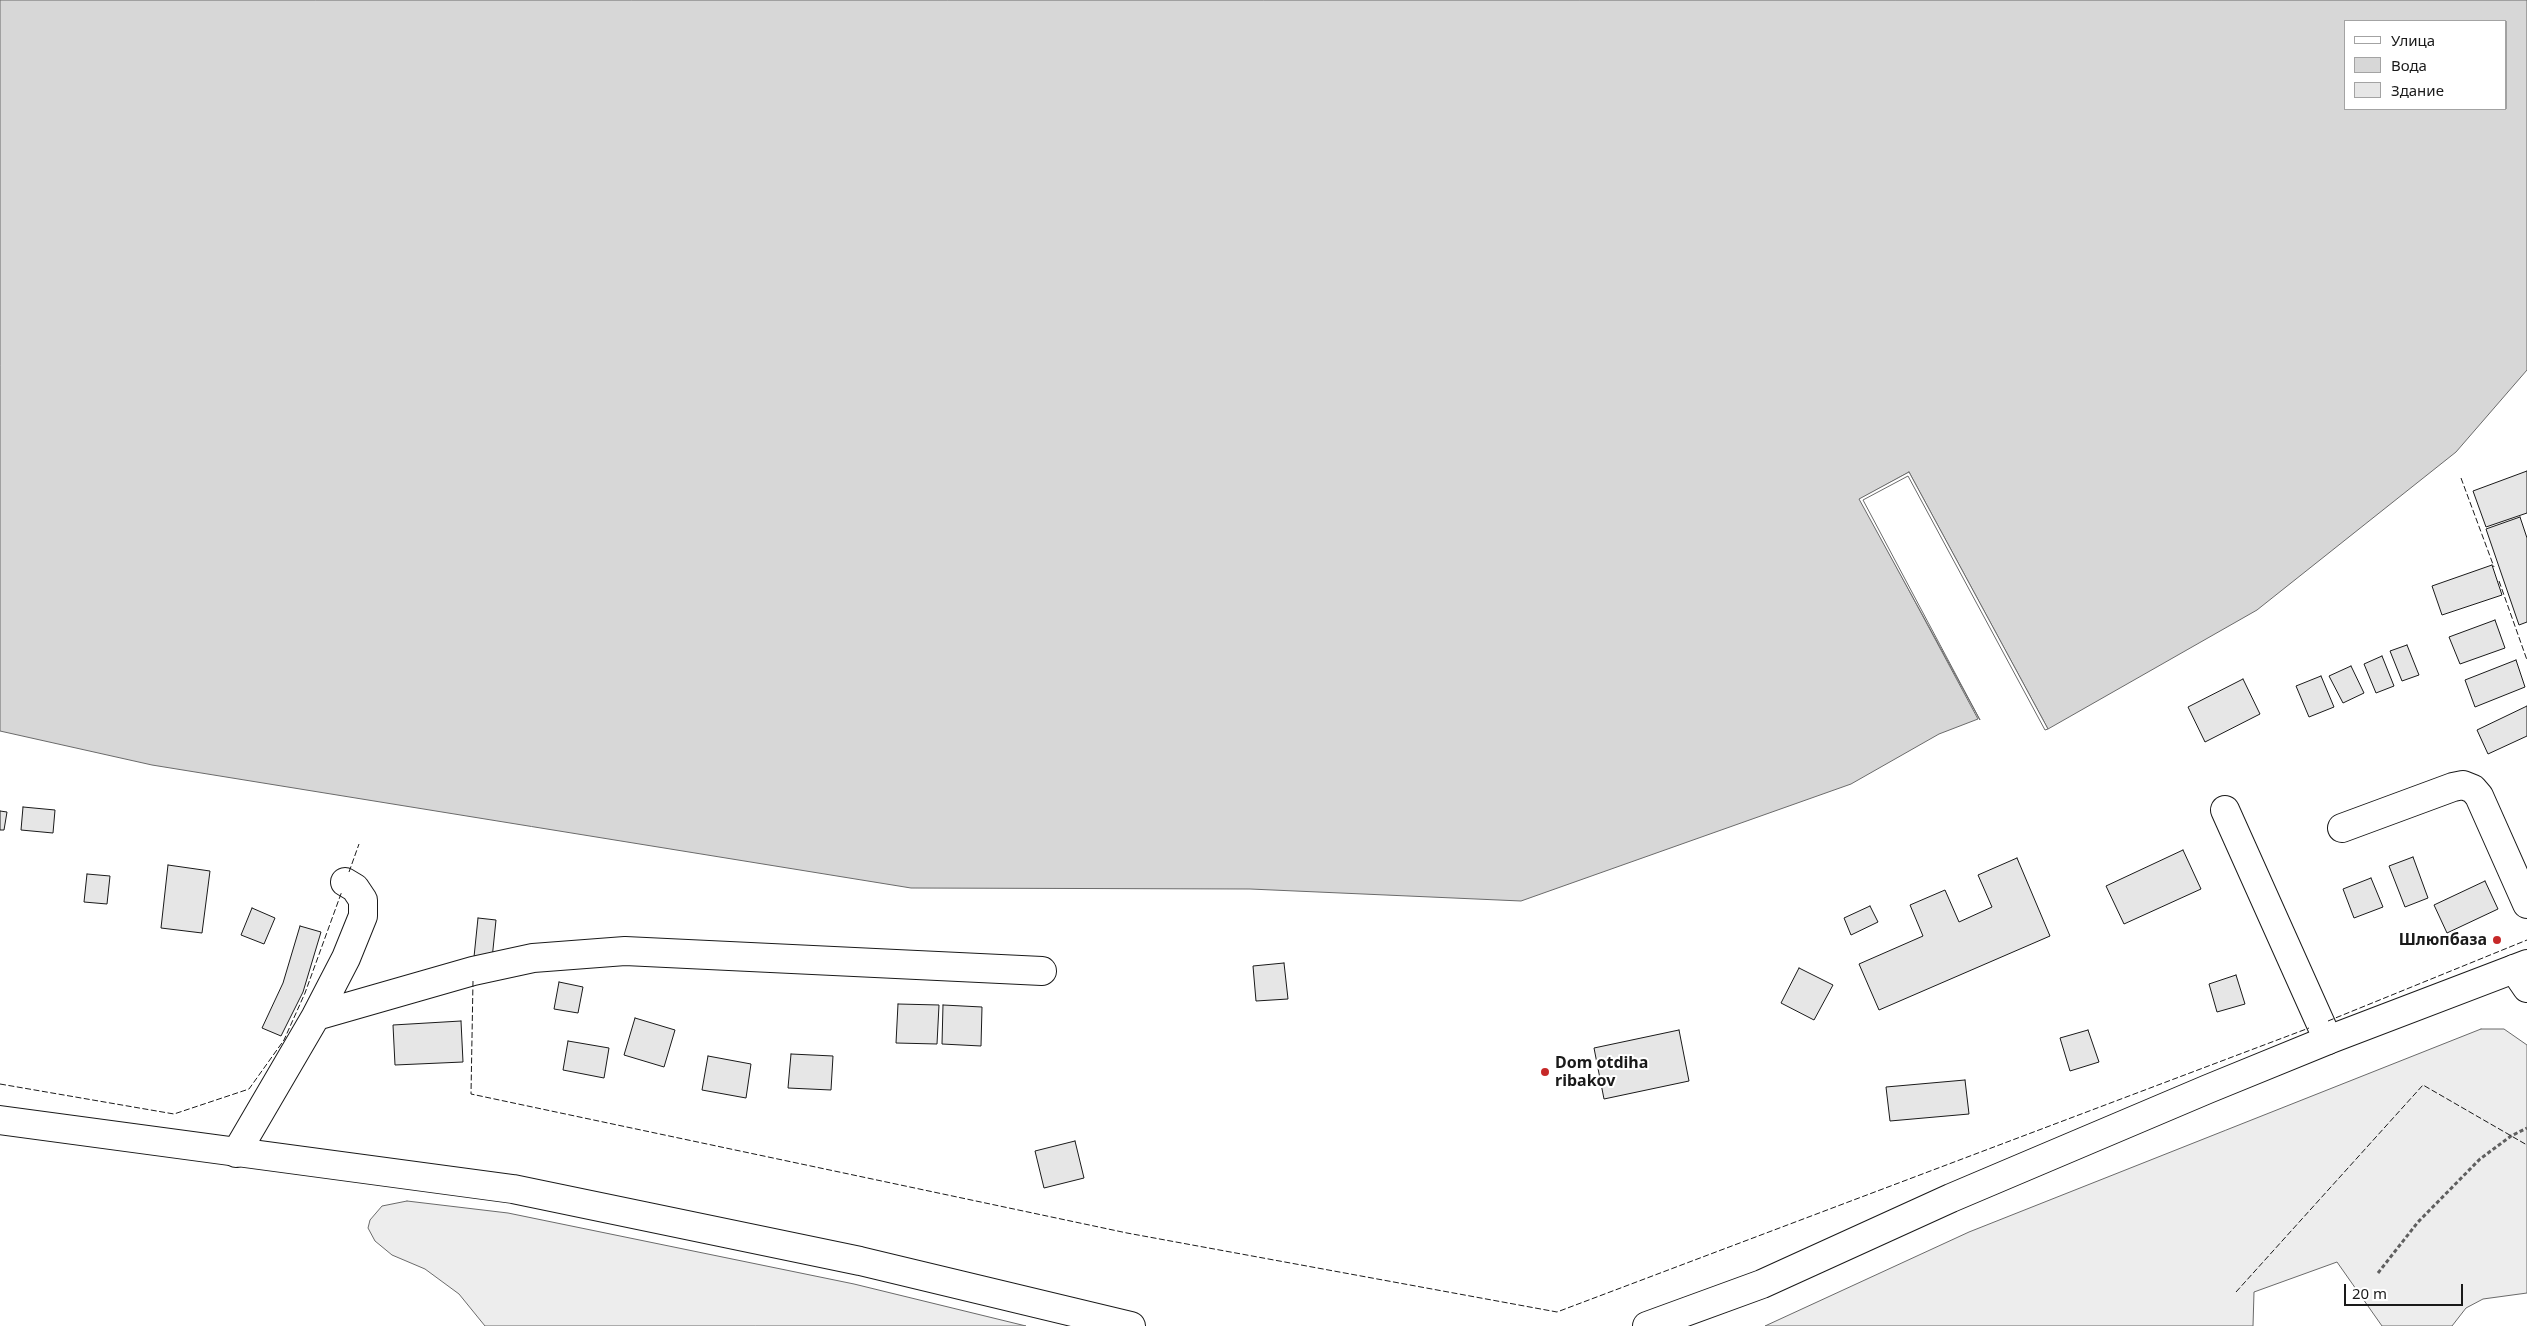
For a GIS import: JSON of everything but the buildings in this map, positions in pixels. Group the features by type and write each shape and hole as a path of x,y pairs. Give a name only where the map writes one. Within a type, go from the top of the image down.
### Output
{"main road":[{"path":"2342,828 2453,787 2463,785 2473,789 2479,796 2527,904"},
{"path":"2225,810 2328,1040"},
{"path":"236,1153 316,1016 346,958 363,916 363,900 354,888 346,882"},
{"path":"316,1016 473,971 533,958 596,952 665,953 1042,971"},
{"path":"1647,1326 1762,1284 1951,1198 2328,1040 2522,974"},
{"path":"0,1120 513,1189 860,1261 1131,1326"}],"path":[{"path":"2378,1273 2418,1222 2480,1159 2512,1136 2527,1128"}],"shaded area":[{"path":"2481,1029 2504,1029 2527,1045 2527,1293 2483,1299 2466,1308 2452,1326 2382,1326 2337,1262 2254,1292 2253,1326 1765,1326 1969,1232"},
{"path":"407,1201 508,1213 854,1284 1026,1326 485,1326 459,1294 425,1269 392,1255 375,1241 368,1228 370,1220 382,1206"}],"water":[{"path":"0,0 2527,0 2527,370 2456,452 2257,610 2048,729 1909,472 1860,499 1978,719 1939,734 1851,784 1521,901 1250,889 911,888 152,765 0,731"}],"pier":[{"path":"1909,472 2048,729 2045,730 1908,476 1863,500 1980,720 1859,499"}],"fence":[{"path":"2461,478 2494,567"},
{"path":"2499,581 2527,660"},
{"path":"349,872 359,844"},
{"path":"0,1084 174,1114 249,1089 284,1040 305,993 342,891"},
{"path":"2328,1021 2527,940"},
{"path":"473,981 471,1094 1127,1233 1557,1312 2309,1028"},
{"path":"2236,1292 2423,1085 2527,1145"}],"place":[{"name":"Шлюпбаза","path":"2497,940"},
{"name":"Dom otdiha ribakov","path":"1545,1072"}]}
